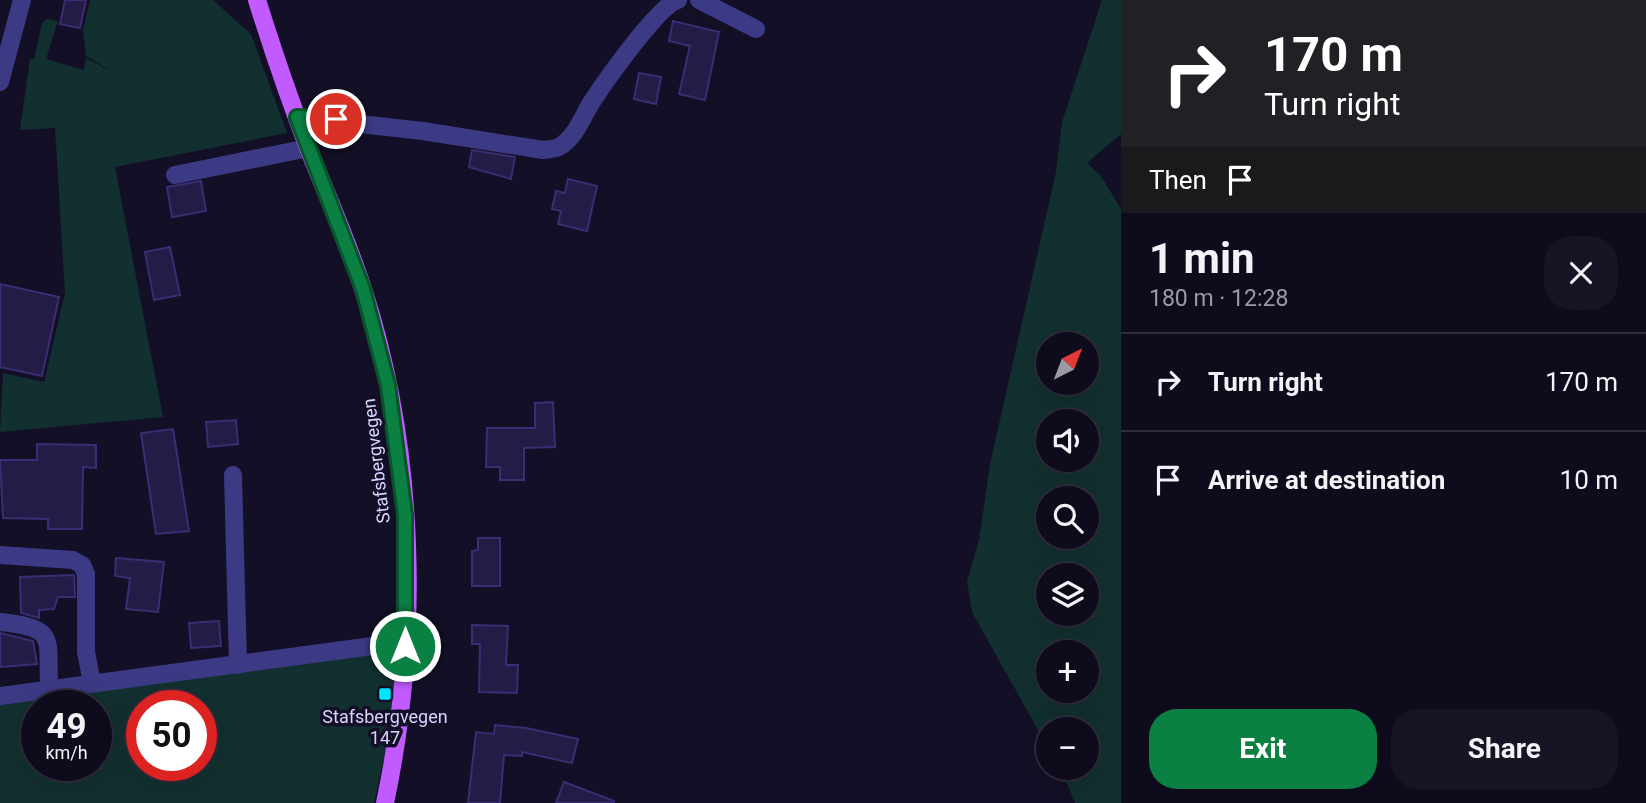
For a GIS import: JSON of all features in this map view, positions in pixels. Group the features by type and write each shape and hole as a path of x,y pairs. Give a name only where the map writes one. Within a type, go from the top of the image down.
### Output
{"main road":[{"name":"Stafsbergvegen","path":"257,0 308,148 363,289 388,385 405,515 405,646 404,692 385,803"}],"street":[{"path":"0,82 22,0"},
{"path":"297,117 411,129 543,150 558,147 574,132 603,87 654,20 672,2 678,0"},
{"path":"699,0 756,29"},
{"path":"175,175 308,148"},
{"path":"233,475 238,665"},
{"path":"0,555 73,560 82,565 86,574 86,652 92,683"},
{"path":"0,622 33,626 47,638 49,689"},
{"path":"0,695 380,645 405,646"}],"green space":[{"path":"90,0 213,0 251,34 287,133 115,167 163,417 0,432 3,373 44,382 65,293 55,128 20,130 30,59 34,59 42,23 47,19 58,21 46,59 84,70 86,58 117,74 86,56 83,30"},
{"path":"1102,0 1121,0 1121,134 1087,163 1101,176 1121,209 1121,803 1075,803 1065,780 1099,780 1099,717 1036,717 1036,727 972,612 967,581 979,540 990,464 1056,172 1062,122"},
{"path":"373,654 388,656 397,666 387,744 374,803 0,803 0,703 21,700 21,781 112,781 112,690 99,690"}],"building":[{"path":"65,0 86,0 80,28 60,24"},
{"path":"673,21 719,32 705,100 679,94 690,46 669,41"},
{"path":"639,73 661,77 656,104 634,99"},
{"path":"472,150 515,157 511,179 469,167"},
{"path":"568,179 597,186 587,231 558,224 561,211 552,209 556,191 565,193"},
{"path":"201,181 206,211 172,217 167,187"},
{"path":"170,247 180,295 154,300 145,252"},
{"path":"0,284 59,297 42,376 0,367"},
{"path":"553,402 555,447 524,448 524,480 500,480 500,467 486,467 487,428 535,428 535,403"},
{"path":"236,420 238,444 208,447 206,422"},
{"path":"173,429 189,531 156,534 141,433"},
{"path":"37,444 96,445 96,468 83,467 82,529 48,529 48,519 3,518 0,460 37,460"},
{"path":"478,538 500,538 500,586 472,586 472,551 478,550"},
{"path":"116,558 164,562 158,612 126,609 130,578 115,576"},
{"path":"74,575 75,597 58,597 54,609 39,610 39,618 21,613 20,577"},
{"path":"219,621 221,646 191,648 189,623"},
{"path":"472,625 508,626 506,665 518,665 517,693 479,692 480,644 472,644"},
{"path":"0,633 33,641 37,664 0,667"},
{"path":"495,725 526,728 578,739 572,763 522,752 522,756 504,755 500,803 468,803 476,732 494,734"},
{"path":"564,782 614,801 614,803 556,803"}],"place":[{"name":"Stafsbergvegen 147","path":"385,694"}],"route":[{"path":"336,119 297,117 363,289 388,385 405,515 405,646"}]}
